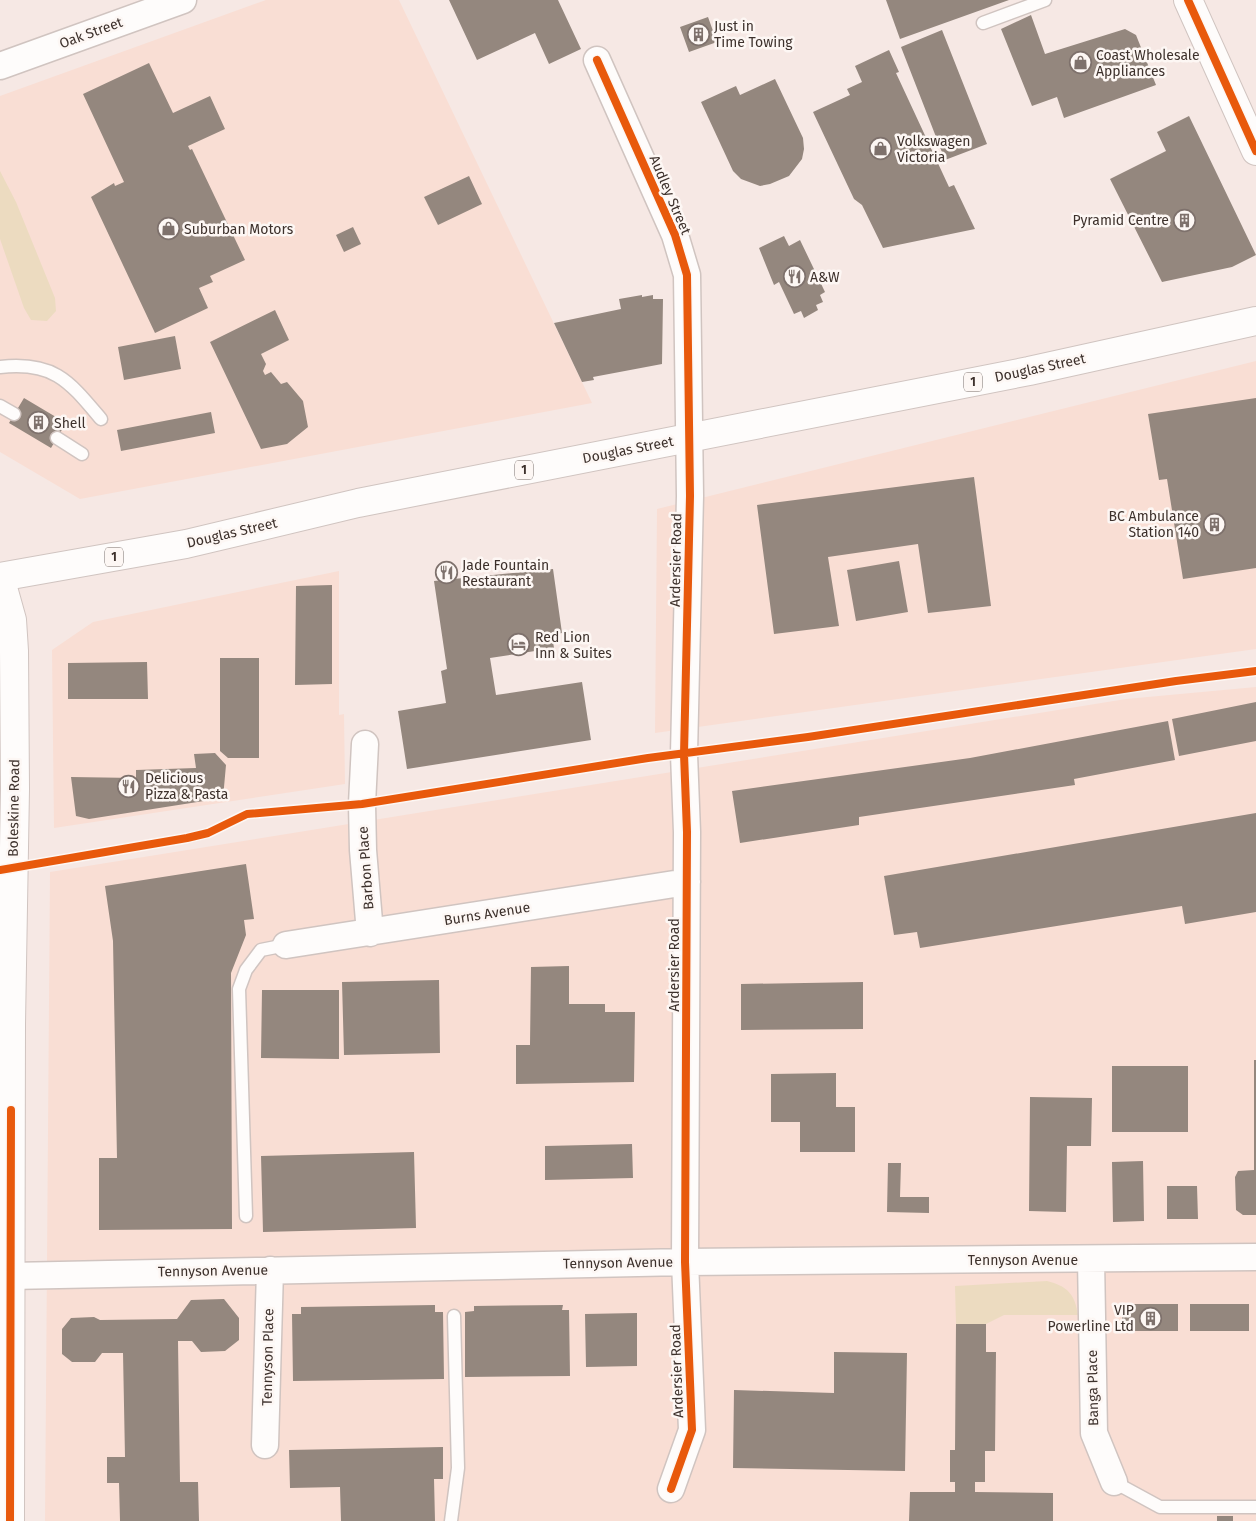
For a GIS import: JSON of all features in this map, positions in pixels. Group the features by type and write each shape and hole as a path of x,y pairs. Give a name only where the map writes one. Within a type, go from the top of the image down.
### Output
{"main road":[{"path":"1188,0 1256,150"},
{"name":"Douglas Street","path":"0,577 186,544 358,503 1029,371 1256,321"},
{"name":"Boleskine Road","path":"0,577 10,612 14,640 10,1276 6,1427 10,1521"}],"street":[{"name":"Oak Street","path":"0,66 183,0"},
{"name":"Audley Street","path":"597,60 675,235 687,275 689,438"},
{"name":"Ardersier Road","path":"671,1489 692,1430 685,1262 687,882 684,746 690,496 689,438"},
{"name":"Barbon Place","path":"365,744 362,804 370,932"},
{"name":"Burns Avenue","path":"286,945 687,882"},
{"name":"Tennyson Avenue","path":"10,1276 685,1262 1256,1257"},
{"name":"Banga Place","path":"1091,1259 1094,1433 1114,1482"},
{"name":"Tennyson Place","path":"266,1444 270,1270"}],"lane":[{"path":"983,22 1045,0"},
{"path":"0,367 22,364 52,372 74,386 101,419"},
{"path":"0,406 14,414"},
{"path":"57,438 82,454"},
{"path":"246,1216 239,989 246,970 261,950 286,945"},
{"path":"450,1521 458,1468 454,1316"},
{"path":"1114,1482 1160,1507 1256,1507"}],"shaded area":[{"path":"266,0 399,0 592,403 80,499 0,452 0,96"},
{"path":"0,171 16,202 55,298 56,311 47,321 31,320 24,308 0,239"},
{"path":"1256,361 1256,649 655,733 657,509"},
{"path":"339,571 339,715 344,714 345,784 54,828 52,650 93,622"},
{"path":"1256,687 1256,1521 45,1521 50,872 1126,699"},
{"path":"1047,1281 1060,1285 1069,1292 1075,1302 1078,1315 1004,1315 986,1324 956,1324 955,1286"}],"building":[{"path":"449,0 558,0 581,49 549,64 535,33 477,60"},
{"path":"886,0 1009,0 900,39"},
{"name":"Coast Wholesale Appliances","path":"1031,15 1045,54 1125,29 1136,35 1156,85 1064,118 1057,97 1032,106 1001,29"},
{"name":"Just in Time Towing","path":"708,17 717,42 689,52 680,27"},
{"path":"942,30 987,144 945,160 901,47"},
{"name":"Volkswagen Victoria","path":"889,50 899,72 896,73 949,187 954,185 975,229 883,248 862,205 854,199 813,112 850,95 847,89 862,82 855,66"},
{"name":"Suburban Motors","path":"149,63 173,113 210,96 225,129 188,146 190,150 192,149 245,260 210,276 213,282 199,288 208,308 155,333 91,197 114,183 115,186 124,182 83,94"},
{"path":"775,79 803,138 804,149 802,159 789,176 760,186 741,179 733,171 701,102 736,86 740,95"},
{"name":"Pyramid Centre","path":"1189,116 1256,255 1232,267 1162,282 1110,179 1166,151 1157,132"},
{"path":"469,176 482,204 438,225 424,197"},
{"path":"353,227 361,244 344,252 336,235"},
{"name":"A&W","path":"784,236 789,246 800,240 825,292 820,295 823,302 816,305 818,310 804,318 801,311 794,314 779,282 774,285 759,248"},
{"path":"642,295 642,297 653,295 653,299 663,299 662,364 593,377 594,380 582,382 554,323 621,309 619,299"},
{"path":"275,310 289,340 261,354 266,364 263,371 265,375 271,372 281,384 287,382 303,401 308,427 287,444 261,449 210,342"},
{"path":"175,336 181,369 124,380 118,347"},
{"name":"Shell","path":"24,398 66,423 51,448 9,423"},
{"name":"BC Ambulance Station 140","path":"1256,398 1256,568 1183,579 1167,479 1159,480 1148,414"},
{"path":"211,412 215,433 121,451 117,430"},
{"path":"974,477 991,606 928,613 918,544 828,557 839,626 774,634 757,505"},
{"path":"899,561 908,612 856,621 847,570"},
{"path":"553,569 562,633 552,635 554,648 490,658 496,695 582,682 591,740 407,769 398,711 446,703 441,671 447,669 434,581"},
{"path":"332,585 332,684 295,685 296,586"},
{"path":"220,658 259,658 259,758 228,758 220,751"},
{"path":"147,662 148,699 68,699 68,663"},
{"path":"1256,702 1256,741 1179,756 1172,719"},
{"path":"1168,721 1175,760 1074,779 1075,785 859,817 859,825 740,843 732,791 970,758"},
{"path":"215,753 226,765 223,798 89,819 76,816 71,777 136,778 136,770 196,768 194,754"},
{"path":"1256,813 1256,912 1185,924 1182,906 920,948 917,932 894,935 884,876"},
{"path":"246,864 254,919 244,920 246,935 231,973 232,1229 99,1230 99,1158 117,1158 113,941 105,886"},
{"path":"569,966 569,1004 605,1004 605,1012 635,1012 634,1082 516,1084 516,1045 530,1045 531,967"},
{"path":"439,980 440,1053 344,1055 342,982"},
{"path":"863,982 863,1029 741,1030 741,984"},
{"path":"262,990 339,990 339,1059 261,1058"},
{"path":"1254,1060 1256,1060 1256,1215 1243,1215 1236,1210 1235,1177 1238,1171 1254,1170"},
{"path":"1112,1066 1188,1066 1188,1132 1112,1132"},
{"path":"836,1073 836,1107 855,1107 855,1152 800,1152 800,1122 771,1122 771,1074"},
{"path":"1030,1097 1092,1098 1091,1146 1067,1146 1066,1212 1029,1211"},
{"path":"632,1144 633,1178 545,1180 545,1146"},
{"path":"414,1152 416,1228 263,1232 261,1156"},
{"path":"1143,1161 1144,1221 1113,1222 1112,1162"},
{"path":"888,1163 901,1163 900,1197 929,1197 929,1213 887,1212"},
{"path":"1167,1186 1197,1186 1198,1219 1167,1219"},
{"path":"224,1299 239,1318 239,1340 225,1351 201,1352 192,1341 178,1341 180,1482 198,1482 199,1521 120,1521 119,1483 107,1483 107,1457 125,1457 123,1353 102,1353 95,1362 72,1362 62,1354 62,1329 71,1318 94,1317 100,1320 177,1319 191,1300"},
{"name":"VIP Powerline Ltd","path":"1122,1304 1178,1304 1178,1331 1122,1331"},
{"path":"1190,1304 1249,1304 1249,1331 1190,1331"},
{"path":"435,1305 435,1312 443,1312 444,1379 293,1381 292,1314 301,1314 301,1307"},
{"path":"563,1305 562,1310 569,1310 570,1376 465,1377 465,1312 474,1311 474,1306"},
{"path":"637,1313 637,1366 586,1367 585,1314"},
{"path":"956,1324 986,1324 986,1352 996,1352 995,1451 985,1451 985,1482 975,1482 975,1492 1053,1493 1053,1521 909,1521 910,1492 955,1492 955,1482 950,1482 950,1450 955,1450"},
{"path":"834,1352 907,1353 905,1471 733,1468 734,1390 834,1393"},
{"path":"443,1447 443,1479 434,1479 435,1521 341,1521 340,1487 290,1488 289,1450"},
{"path":"1217,1516 1233,1516 1233,1521 1217,1521"}],"cycle path":[{"path":"1188,0 1256,151"},
{"path":"597,60 675,235 687,275 690,496 684,754 687,832 685,1262 692,1430 671,1489"},
{"path":"0,870 187,838 208,833 247,814 362,804 648,758 808,737 1176,681 1256,671"},
{"path":"10,1521 11,1110"}],"place":[{"name":"Just in Time Towing","path":"698,34"},
{"name":"Coast Wholesale Appliances","path":"1080,63"},
{"name":"Volkswagen Victoria","path":"881,149"},
{"name":"Pyramid Centre","path":"1185,220"},
{"name":"Suburban Motors","path":"168,229"},
{"name":"A&W","path":"794,277"},
{"name":"Shell","path":"38,423"},
{"name":"BC Ambulance Station 140","path":"1215,524"},
{"name":"Jade Fountain Restaurant","path":"446,573"},
{"name":"Red Lion Inn & Suites","path":"519,645"},
{"name":"Delicious Pizza & Pasta","path":"129,786"},
{"name":"VIP Powerline Ltd","path":"1150,1318"}]}
